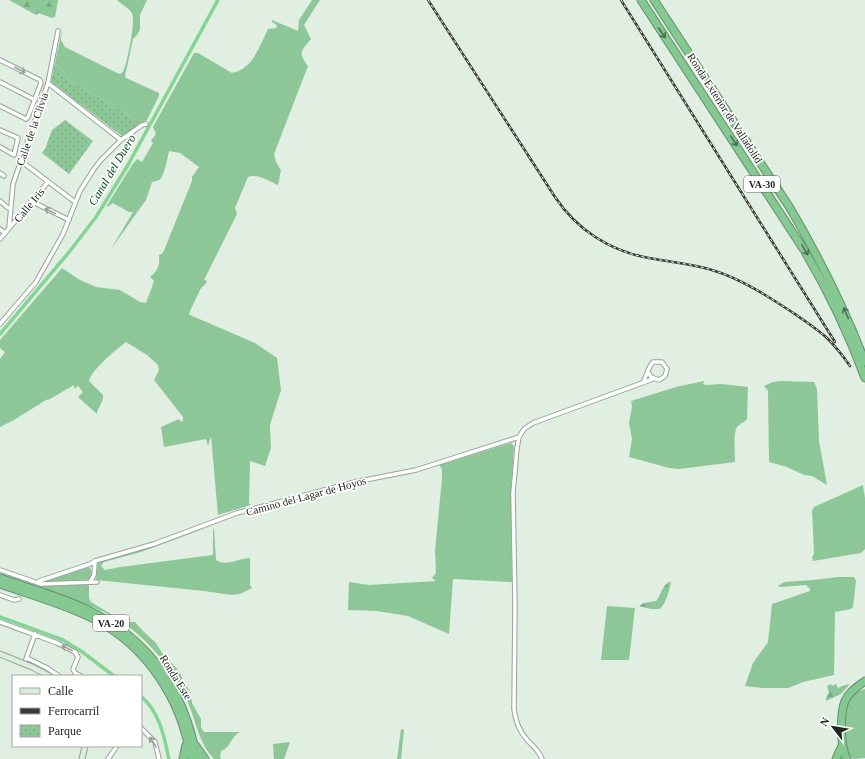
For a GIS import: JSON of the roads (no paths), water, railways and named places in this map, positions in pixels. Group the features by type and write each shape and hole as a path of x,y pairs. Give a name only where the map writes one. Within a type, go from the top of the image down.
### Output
{"highway":[{"name":"Ronda Exterior de Valladolid","path":"641,0 804,250 828,290 845,327 865,378"},
{"name":"Ronda Exterior de Valladolid","path":"654,0 805,232 837,293 865,362"},
{"name":"Ronda Este","path":"0,578 84,608 100,616 125,633 148,654 162,670 183,709 191,742 191,759"},
{"name":"Ronda Este","path":"0,584 76,611 111,629 124,639 147,660 164,684 191,742 197,759"},
{"path":"836,759 841,751 842,712 846,701 851,693 865,681"},
{"path":"851,693 865,686"},
{"path":"183,759 191,742 205,759"},
{"path":"842,743 847,759"}],"street":[{"name":"Calle de la Clivia","path":"10,228 13,184 48,83 58,31"},
{"path":"0,60 40,80 41,83 26,119 0,106"},
{"path":"0,82 35,100"},
{"path":"48,83 121,140"},
{"path":"0,324 36,282 69,220 75,202 94,169 105,155 121,140 142,125 146,124"},
{"path":"0,130 18,138 14,155 0,147"},
{"path":"21,161 75,202"},
{"path":"0,173 4,176"},
{"name":"Calle Iris","path":"0,239 48,182"},
{"path":"0,201 8,208 11,208"},
{"path":"31,202 69,220"},
{"path":"0,229 5,233"},
{"path":"542,759 540,754 521,732 516,722 514,709 515,605 513,493 519,437 524,429 533,423 643,382 653,379 661,380 667,371 665,365 659,361 653,362 643,382"},
{"path":"648,372 653,379"},
{"name":"Camino del Lagar de Hoyos","path":"39,581 43,578 90,564 95,561 154,544 237,513 361,481 416,470 519,437"},
{"path":"90,582 94,575 95,561"},
{"path":"0,570 41,584 96,582"},
{"path":"0,595 14,600 19,599"},
{"path":"0,622 35,634 75,652 78,657 73,669 75,673 79,675"},
{"path":"26,661 35,634"},
{"path":"0,654 47,668 58,675"},
{"path":"26,661 47,675"},
{"path":"142,729 155,742 159,759"},
{"path":"82,759 85,747"},
{"path":"108,759 116,747"}],"waterway":[{"name":"Canal del Duero","path":"0,334 70,251 96,217 128,165 218,0"},
{"name":"Canal del Duero","path":"0,617 63,640 81,651 113,675"},
{"name":"Canal del Duero","path":"142,697 157,717 163,733 169,759"}],"railway":[{"path":"428,0 555,197 573,219 584,229 608,244 635,255 704,268 745,283 795,314 827,338 850,366"},
{"path":"621,0 835,342"}]}
